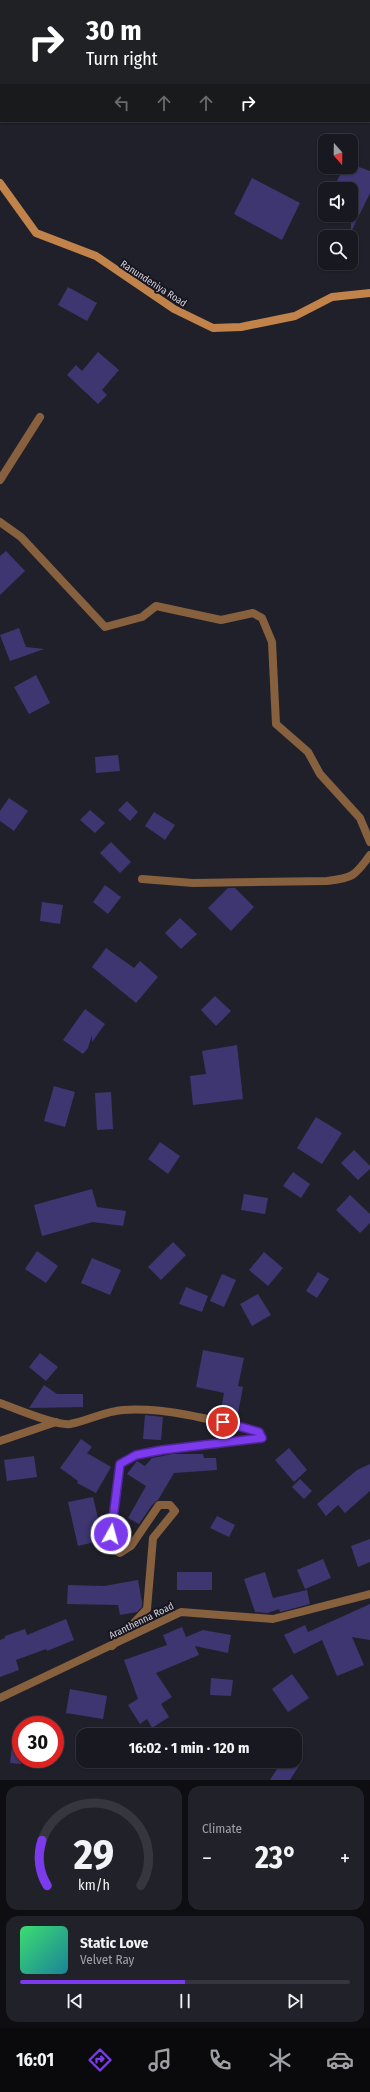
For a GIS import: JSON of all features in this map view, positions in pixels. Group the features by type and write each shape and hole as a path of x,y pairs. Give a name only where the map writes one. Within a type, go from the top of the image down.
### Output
{"main road":[{"name":"Ranundeniya Road","path":"0,183 36,233 96,256 174,309 213,328 241,328 296,316 332,298 370,293"}],"street":[{"path":"0,480 40,417"},
{"path":"0,522 21,537 105,627 142,617 156,606 220,620 253,613 262,618 272,642 276,724 308,752 320,774 360,818 370,842"},
{"path":"142,879 193,884 327,881 349,879 362,866 370,855"},
{"path":"0,1403 56,1422 69,1424 122,1410 156,1412 211,1419 259,1432 262,1438 162,1450 136,1455 120,1464 110,1547 120,1553 131,1546 159,1505 170,1505 175,1511 153,1538 147,1609 112,1646"},
{"path":"0,1441 56,1422"},
{"name":"Aranthenna Road","path":"0,1698 181,1612 273,1619 370,1594"}],"building":[{"path":"358,167 370,171 370,193 358,218 358,182 336,182 340,174 358,174"},
{"path":"252,178 300,203 282,240 234,214"},
{"path":"351,222 356,222 352,230"},
{"path":"68,287 97,303 87,321 58,305"},
{"path":"98,352 119,370 102,390 107,395 98,404 67,375 76,365 82,371"},
{"path":"6,551 25,571 0,595 0,556"},
{"path":"19,628 26,647 44,649 10,661 0,635"},
{"path":"36,675 50,703 29,714 14,687"},
{"path":"118,755 120,771 96,773 95,757"},
{"path":"9,798 28,811 14,831 0,821 0,811"},
{"path":"127,801 138,812 130,821 118,810"},
{"path":"90,810 105,823 95,833 80,820"},
{"path":"154,812 175,825 165,840 145,826"},
{"path":"111,842 131,862 120,873 100,853"},
{"path":"105,885 121,897 108,914 93,902"},
{"path":"228,888 235,888 254,907 231,931 208,908"},
{"path":"42,902 63,905 60,924 40,921"},
{"path":"180,918 197,934 181,949 165,933"},
{"path":"106,948 134,968 140,961 158,977 136,1003 92,967"},
{"path":"215,996 231,1011 216,1026 201,1010"},
{"path":"85,1009 105,1024 92,1042 92,1035 88,1048 83,1054 63,1040"},
{"path":"237,1045 243,1099 193,1105 190,1076 206,1074 202,1051"},
{"path":"54,1086 75,1092 65,1127 44,1121"},
{"path":"111,1092 113,1129 97,1130 95,1093"},
{"path":"316,1117 342,1133 322,1164 297,1148"},
{"path":"160,1142 180,1156 168,1174 148,1159"},
{"path":"354,1150 370,1166 370,1169 358,1180 341,1163"},
{"path":"293,1172 310,1184 301,1198 283,1186"},
{"path":"92,1189 97,1207 126,1211 123,1226 93,1222 42,1236 34,1205"},
{"path":"244,1194 268,1198 265,1214 241,1210"},
{"path":"350,1195 370,1214 370,1223 360,1233 336,1210"},
{"path":"173,1242 186,1255 161,1280 148,1267"},
{"path":"37,1251 58,1266 46,1283 25,1269"},
{"path":"264,1252 283,1268 268,1286 249,1270"},
{"path":"92,1258 121,1270 110,1295 81,1283"},
{"path":"318,1272 329,1279 317,1298 306,1291"},
{"path":"222,1274 236,1280 224,1307 210,1301"},
{"path":"186,1287 208,1296 202,1312 179,1304"},
{"path":"258,1294 271,1315 252,1326 240,1304"},
{"path":"203,1350 244,1358 238,1386 243,1387 238,1413 221,1409 224,1393 196,1387"},
{"path":"40,1353 58,1367 46,1381 29,1367"},
{"path":"44,1385 57,1394 83,1394 83,1407 29,1408"},
{"path":"145,1415 163,1417 161,1440 143,1439"},
{"path":"81,1439 92,1447 87,1453 111,1467 96,1493 77,1483 78,1481 60,1468"},
{"path":"289,1448 307,1470 294,1482 275,1460"},
{"path":"173,1454 203,1454 204,1458 216,1458 217,1470 174,1473 158,1500 152,1505 139,1524 128,1518 146,1486 127,1474 137,1461 145,1466 152,1458"},
{"path":"34,1456 37,1477 7,1481 4,1460"},
{"path":"370,1464 370,1491 345,1513 338,1505 326,1516 317,1504 357,1470"},
{"path":"300,1479 312,1491 304,1499 292,1487"},
{"path":"93,1497 103,1540 78,1546 68,1502"},
{"path":"217,1516 235,1525 229,1537 210,1528"},
{"path":"370,1539 370,1562 358,1567 351,1546"},
{"path":"323,1559 331,1578 305,1589 297,1570"},
{"path":"177,1572 212,1572 212,1590 177,1590"},
{"path":"265,1572 273,1598 307,1590 310,1604 280,1612 279,1609 267,1613 255,1612 244,1579"},
{"path":"138,1580 142,1607 137,1612 120,1615 118,1605 67,1604 68,1585 104,1586"},
{"path":"370,1604 370,1640 352,1637 364,1665 337,1676 322,1640 294,1654 284,1635 305,1625 308,1632"},
{"path":"66,1619 74,1640 47,1651 46,1649 16,1660 19,1670 0,1677 0,1640 5,1638 5,1636 25,1629 27,1635"},
{"path":"182,1627 186,1637 203,1630 231,1635 228,1653 195,1646 199,1655 156,1673 172,1697 161,1704 169,1717 152,1728 147,1719 140,1724 128,1705 138,1699 124,1660 167,1645 163,1635"},
{"path":"292,1674 309,1698 288,1712 272,1689"},
{"path":"211,1678 233,1680 231,1696 210,1695"},
{"path":"70,1689 107,1696 103,1719 66,1713"},
{"path":"12,1746 12,1763 10,1763"},
{"path":"278,1768 298,1768 290,1780 270,1780"}],"route":[{"path":"111,1534 120,1464 136,1455 162,1450 262,1438 259,1432 223,1422"}]}
